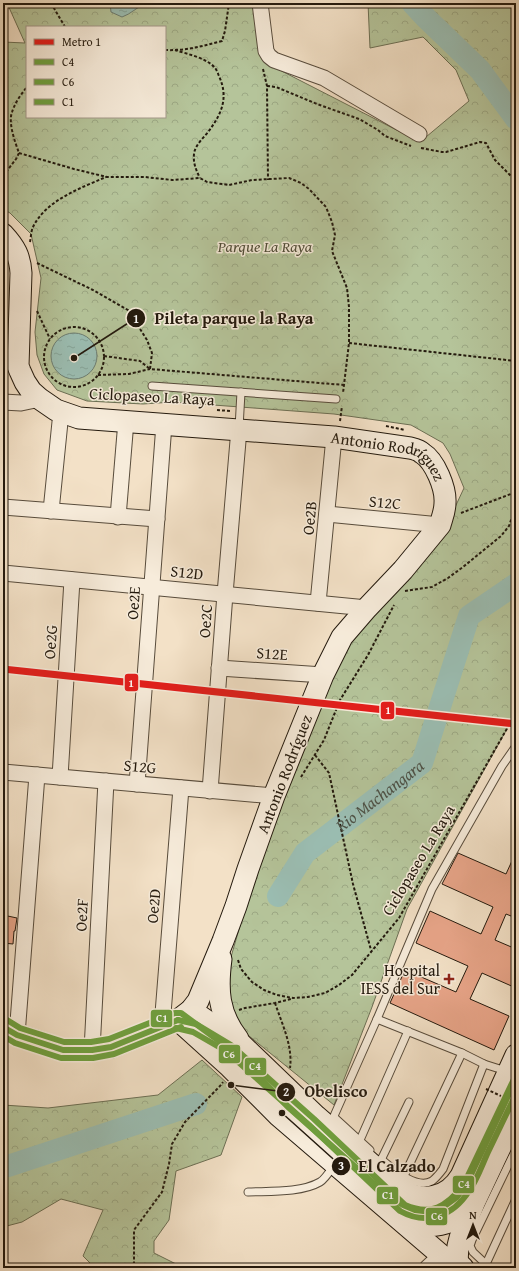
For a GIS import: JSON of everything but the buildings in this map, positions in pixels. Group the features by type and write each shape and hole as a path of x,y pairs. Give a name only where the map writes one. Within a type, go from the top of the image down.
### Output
{"street":[{"path":"260,3 266,51 269,56 274,60 324,78 419,134"},
{"name":"Antonio Rodríguez","path":"6,226 19,256 21,273 18,366 31,391 56,410 79,418 164,424 240,421 340,430 422,452 429,459 441,480 445,502 443,517 447,520 342,637 323,675 274,796 236,906 198,1001 177,1019"},
{"path":"3,402 21,403 40,399"},
{"path":"51,511 61,412"},
{"path":"118,517 126,421"},
{"name":"Oe2C","path":"210,791 240,421"},
{"name":"Oe2E","path":"137,784 153,587 164,424"},
{"name":"Oe2B","path":"318,603 327,514 340,430"},
{"path":"3,507 158,519"},
{"name":"S12C","path":"327,514 447,520"},
{"name":"S12D","path":"3,573 367,608"},
{"name":"Oe2G","path":"60,777 72,580"},
{"name":"S12E","path":"219,668 323,675"},
{"name":"S12G","path":"3,772 274,796"},
{"path":"37,775 10,1031 63,1050 92,1050 111,1047 177,1019 242,1044 281,1082 332,1122 400,1189 415,1196 430,1213 447,1263"},
{"name":"Oe2F","path":"92,1050 106,781"},
{"name":"Oe2D","path":"177,1019 181,788"},
{"name":"Antonio Rodríguez","path":"223,941 219,998 224,1016 232,1031 242,1044"},
{"path":"177,1019 230,1067 279,1116 447,1263"},
{"path":"393,1215 414,1224 430,1213 433,1197 452,1188 456,1184 513,1067"},
{"path":"447,1263 459,1241 474,1203 515,1114"},
{"path":"430,1213 452,1222 464,1214 474,1203"}],"lane":[{"path":"152,386 336,400"},
{"path":"240,421 241,392"},
{"path":"484,1064 443,1169 433,1180 425,1183 415,1182 404,1176 381,1160 360,1140 332,1122 432,889 502,766 516,746"},
{"path":"177,1019 196,1024 231,1045 314,1119 405,1205 413,1209 430,1213 448,1214 463,1203 474,1187 516,1098"},
{"path":"177,1019 221,1052 245,1074 282,1113 382,1201 399,1212 413,1218 430,1213"},
{"path":"377,1019 408,1030 484,1064 513,1067"},
{"path":"360,1140 408,1030"},
{"path":"404,1176 462,1053"},
{"path":"381,1160 409,1102"},
{"path":"516,1149 470,1246 473,1252 488,1266 516,1199"},
{"path":"248,1192 308,1188 321,1182 334,1164"}],"path":[{"path":"51,3 64,26"},
{"path":"166,50 192,49 222,41 229,3"},
{"path":"175,50 203,59 215,68 222,85 224,101 221,111 211,128 196,147 194,154 195,169 200,178 207,182 229,185 252,180 289,178 301,183 309,189 326,207 335,235 332,251 347,288 349,307 349,343 340,430"},
{"path":"262,64 267,86 268,180"},
{"path":"3,176 19,153 12,132 11,112 26,88"},
{"path":"19,153 106,177 145,177 172,180 200,178"},
{"path":"26,238 30,243 33,227 44,212 66,195 106,177"},
{"path":"3,215 6,226"},
{"name":"Ciclopaseo La Raya","path":"36,270 37,263 93,290 128,310 144,334 152,352 150,369 344,385"},
{"path":"37,310 50,339"},
{"path":"71,327 81,327 90,332 98,338 104,356 98,375 90,382 81,386 62,384 48,371 44,362 44,352 47,342 50,339 62,329 71,327"},
{"path":"349,343 516,361"},
{"path":"104,356 140,361 150,369"},
{"path":"98,375 129,374 150,369"},
{"name":"Ciclopaseo La Raya","path":"214,410 240,421"},
{"path":"379,426 407,430"},
{"path":"447,520 516,492"},
{"path":"408,586 404,592 432,587 463,567 500,536 509,526 516,498"},
{"path":"300,778 324,740 340,700 368,655 394,604"},
{"name":"Ciclopaseo La Raya","path":"238,958 241,969 252,982 264,990 292,998 308,997 325,993 352,975 371,950 399,918 513,718 516,717"},
{"path":"315,755 329,772 353,884 371,950"},
{"path":"224,1016 245,1008 275,1003 292,998"},
{"path":"275,1003 284,1028 290,1054 290,1066 288,1073 281,1082"},
{"path":"130,1268 134,1263 134,1230 162,1192 170,1164 172,1144 185,1122 220,1086 230,1067"},
{"path":"486,1089 515,1114"},
{"path":"134,1263 138,1268"}],"green space":[{"name":"Parque La Raya","path":"7,3 255,3 266,63 420,142 469,101 456,70 423,37 370,48 368,3 516,3 516,717 513,718 407,909 372,1007 334,1105 243,1031 226,1005 226,974 277,799 325,676 372,608 443,533 464,488 450,454 443,443 411,425 334,414 173,402 143,404 87,401 57,390 44,374 37,355 35,332 41,278 31,234 10,213 3,209 3,42 25,43"},
{"path":"202,1060 242,1097 221,1155 176,1171 169,1220 154,1241 154,1253 184,1268 95,1268 83,1256 103,1210 61,1199 22,1222 3,1227 3,1105 48,1108 158,1095"}],"water":[{"path":"110,3 146,3 122,17 111,12"},
{"path":"74,333 87,337 93,343 97,356 93,369 87,375 74,379 61,375 55,369 51,356 55,343 61,337"}],"waterway":[{"name":"Rio Machangara","path":"412,3 480,70 516,119"},
{"name":"Rio Machangara","path":"278,896 305,853 422,763 469,616 516,584"},
{"path":"3,1164 8,1166 196,1104"}],"metro line":[{"name":"1","path":"3,669 516,724"}],"transit line":[{"name":"C1","path":"7,1020 20,1028 64,1042 91,1042 109,1039 175,1013 181,1013 226,1046 251,1068 288,1107 387,1195 403,1205 415,1210 432,1212 443,1207 457,1197 467,1183 509,1094"},
{"name":"C4","path":"178,1020 196,1024 231,1045 314,1119 405,1205 423,1210 437,1208 444,1204 463,1186 516,1075"},
{"name":"C4","path":"3,1027 17,1035 63,1050 92,1050 111,1047 178,1020"},
{"name":"C6","path":"3,1036 15,1043 61,1058 93,1058 114,1054 181,1027"},
{"name":"C6","path":"176,1028 193,1032 226,1051 309,1125 400,1211 420,1218 439,1216 455,1207 463,1200 474,1182 516,1094"}],"place":[{"name":"Pileta parque la Raya","path":"74,358"},
{"name":"Hospital IESS del Sur","path":"449,979"},
{"name":"Obelisco","path":"231,1085"},
{"name":"El Calzado","path":"282,1113"}]}
